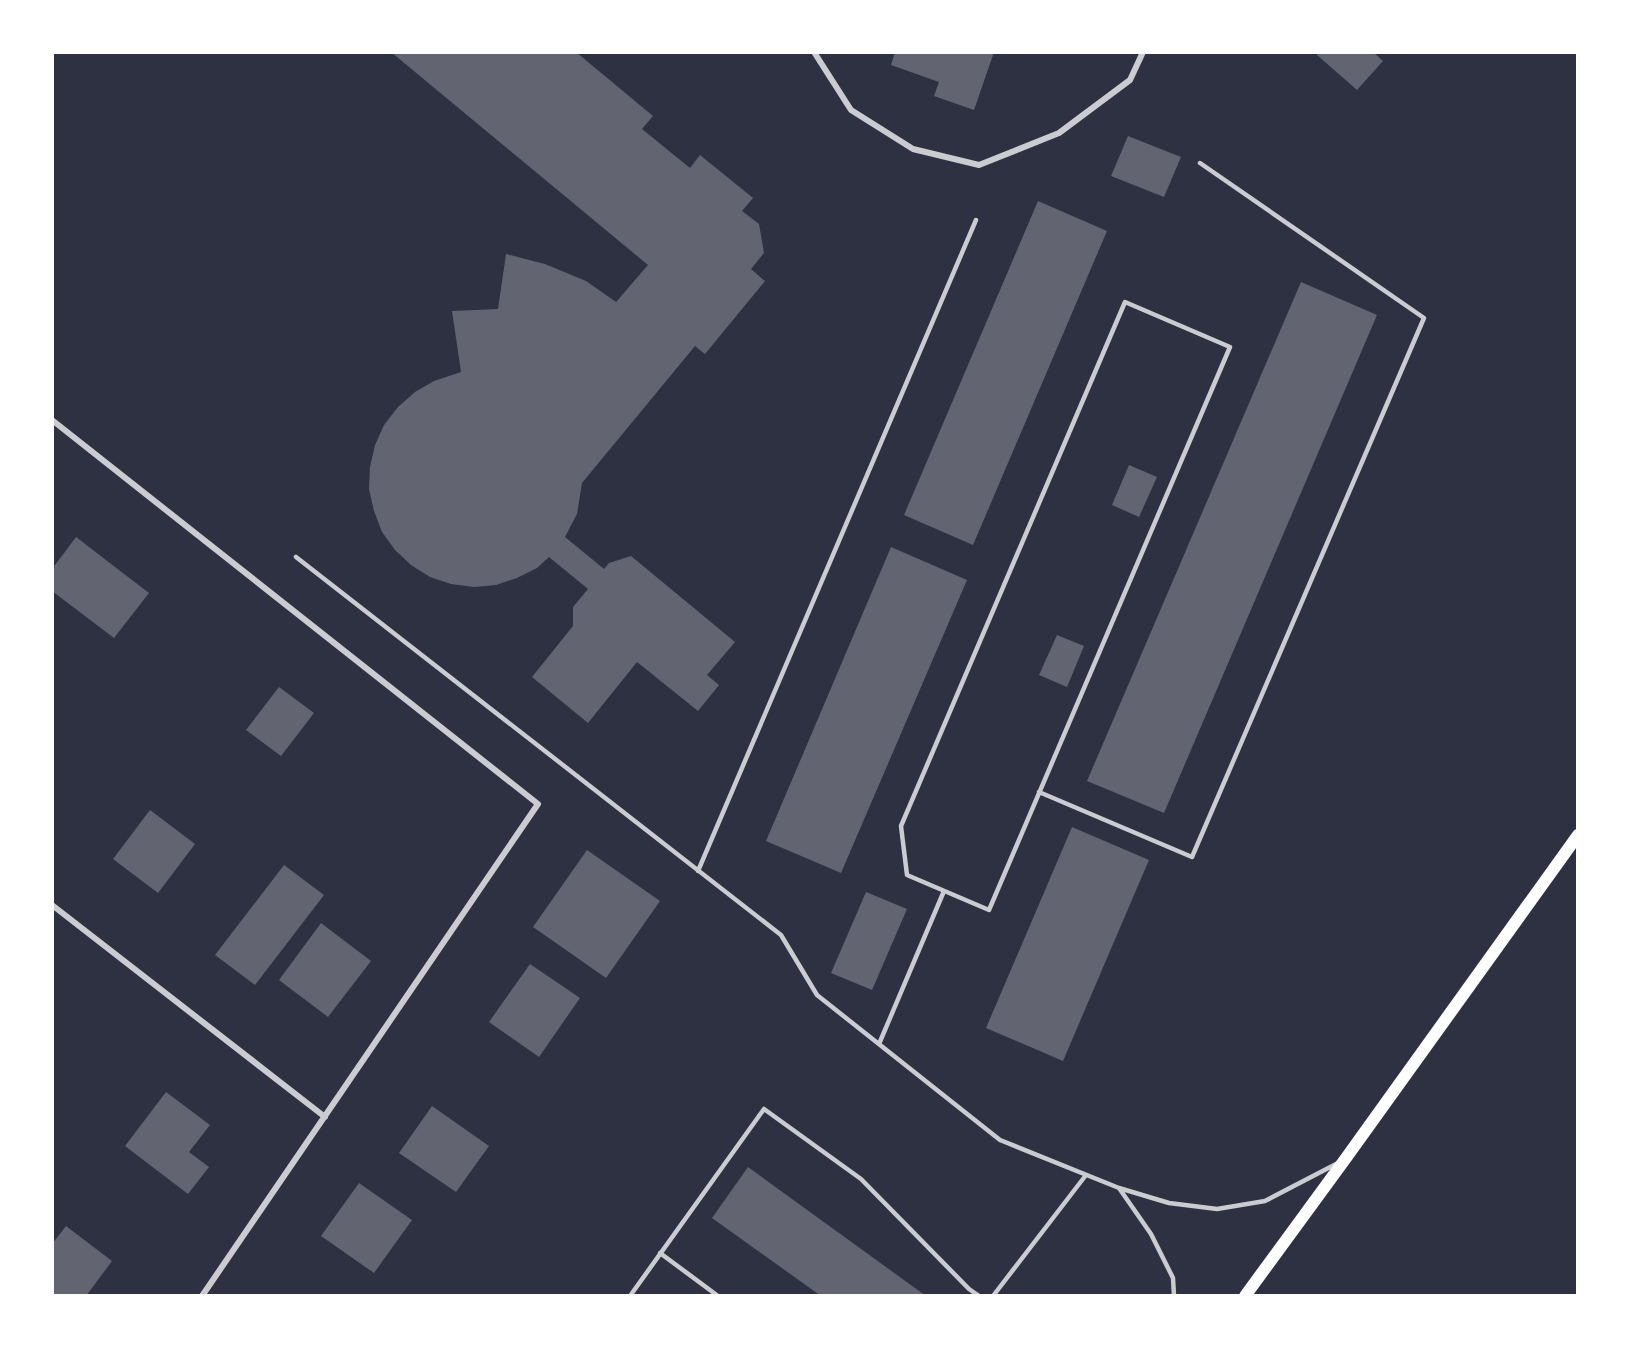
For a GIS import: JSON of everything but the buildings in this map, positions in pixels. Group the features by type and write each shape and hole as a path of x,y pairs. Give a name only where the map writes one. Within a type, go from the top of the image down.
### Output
{"main road":[{"path":"1245,1296 1578,835"}],"street":[{"path":"814,52 851,110 913,149 979,165 1059,133 1130,80 1143,52"},
{"path":"52,420 538,804 201,1296"},
{"path":"52,905 325,1118"}],"lane":[{"path":"1039,792 1192,857 1424,318 1200,163"},
{"path":"698,871 976,220"},
{"path":"1125,302 1230,347 989,910 944,891 907,875 901,826 1125,302"},
{"path":"296,557 781,935 817,995 1000,1140 1119,1188 1169,1203 1217,1209 1265,1202 1346,1158"},
{"path":"879,1044 944,891"},
{"path":"630,1296 765,1109 861,1179 979,1296"},
{"path":"993,1296 1086,1175"},
{"path":"1119,1188 1151,1234 1173,1278 1174,1296"},
{"path":"660,1253 718,1296"}]}
